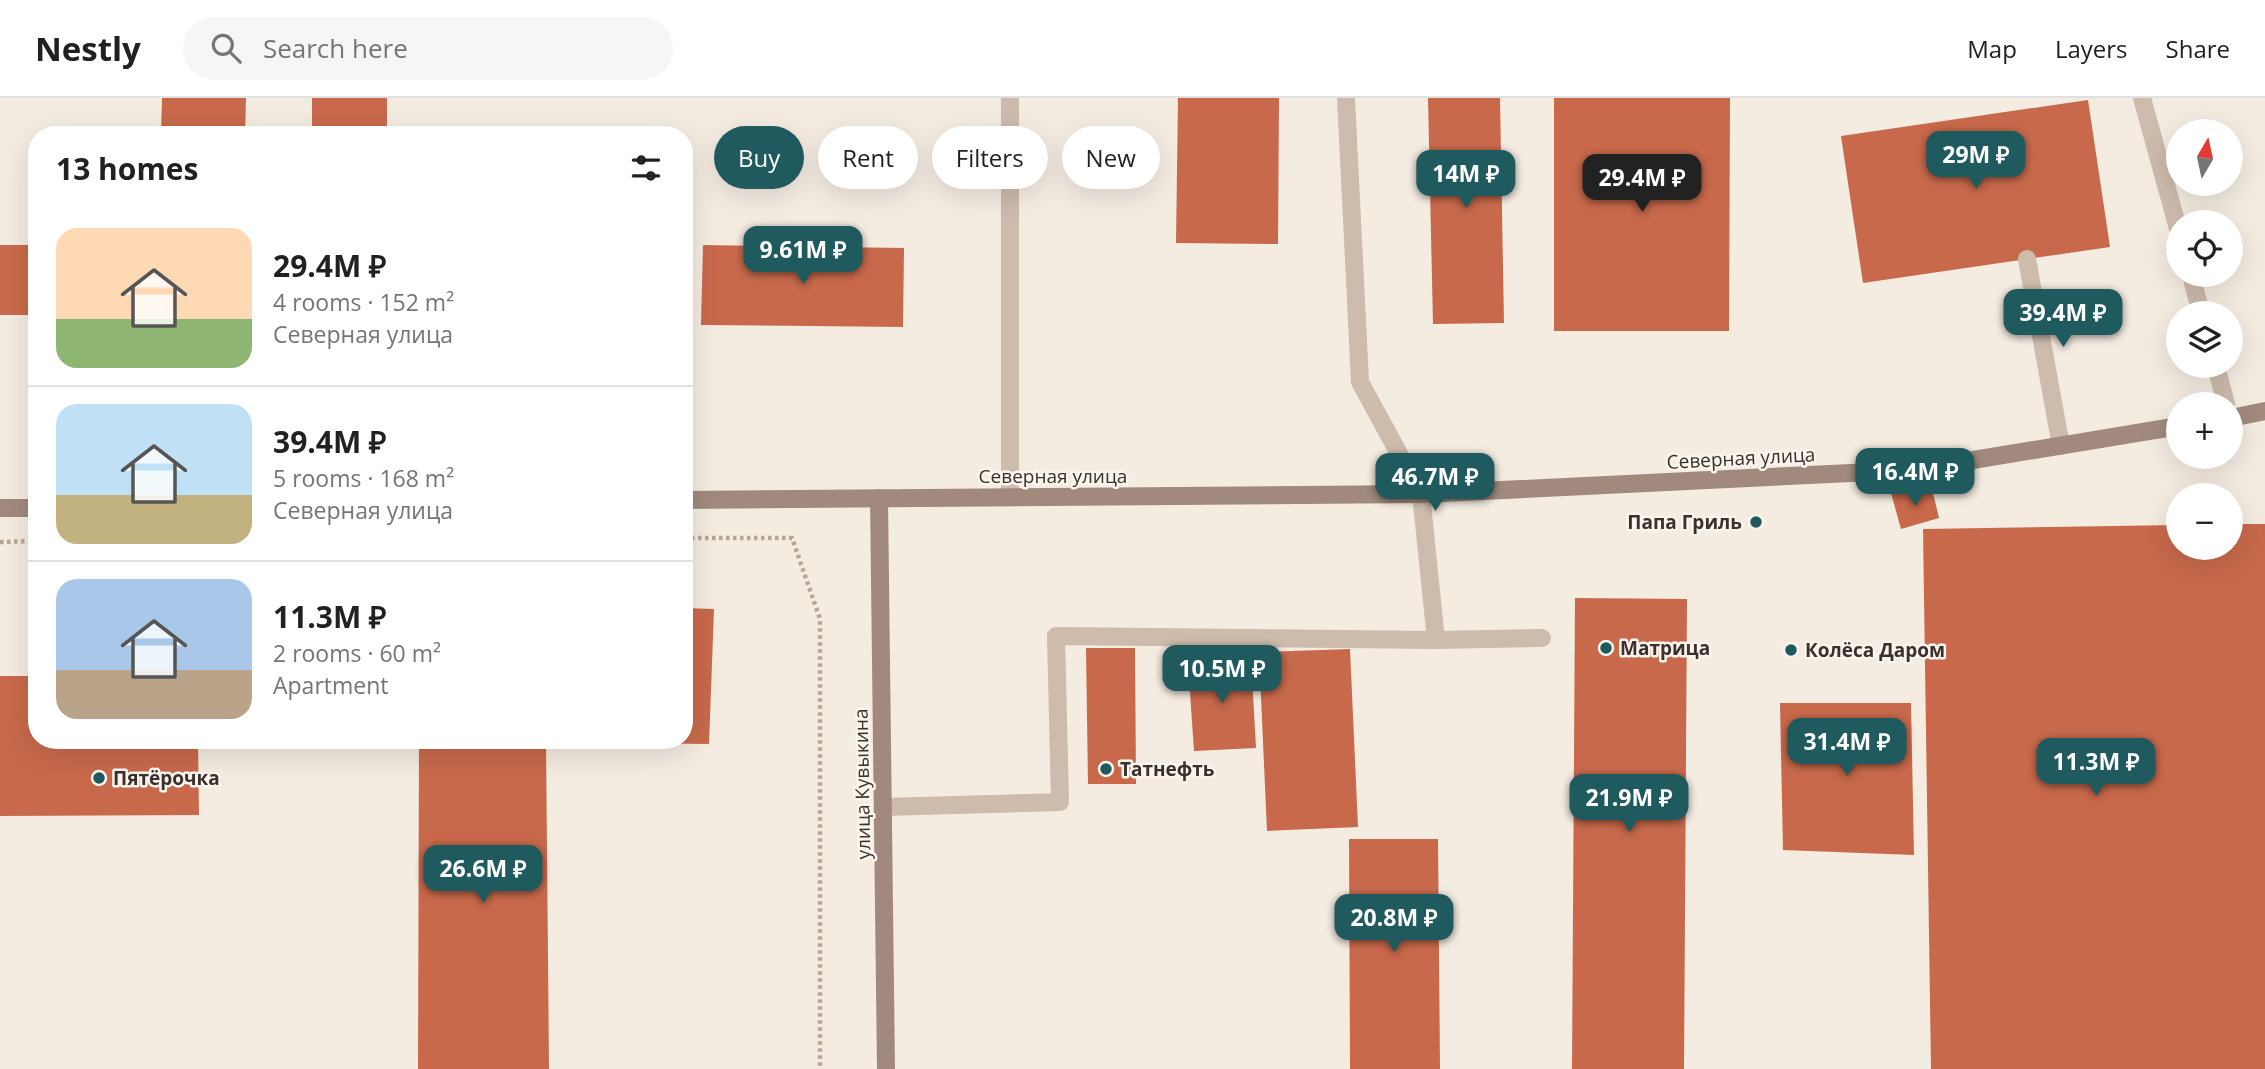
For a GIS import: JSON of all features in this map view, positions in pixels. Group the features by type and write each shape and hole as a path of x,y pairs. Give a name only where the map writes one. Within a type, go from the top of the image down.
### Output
{"main road":[{"path":"2243,416 2265,411"},
{"name":"Северная улица","path":"693,500 1421,495 1913,470 2166,428"},
{"name":"улица Кувыкина","path":"878,498 886,1069"},
{"path":"0,508 28,508"}],"street":[{"path":"1010,98 1010,497"},
{"path":"1346,98 1360,382 1421,495 1436,640"},
{"path":"2142,98 2173,210"},
{"path":"2027,259 2061,446"},
{"path":"883,807 1060,802 1056,636 1436,640 1542,638"}],"path":[{"path":"693,538 792,538 820,619 820,1069"},
{"path":"0,542 28,541"}],"building":[{"path":"162,98 246,98 245,126 161,126"},
{"path":"312,98 387,98 387,126 312,126"},
{"path":"1178,98 1279,98 1278,244 1176,243"},
{"path":"1428,98 1500,98 1504,323 1433,324"},
{"path":"1554,98 1730,98 1729,331 1554,331"},
{"path":"2088,100 2110,247 1863,283 1841,136"},
{"path":"0,245 28,245 28,315 0,315"},
{"path":"703,245 904,248 903,327 701,325"},
{"path":"1891,493 1933,493 1939,518 1901,529"},
{"path":"2243,524 2265,524 2265,1069 1931,1069 1923,529 2166,525 2166,560 2243,560"},
{"path":"1575,598 1687,599 1684,1069 1572,1069"},
{"path":"693,608 714,609 709,744 693,744"},
{"path":"1086,648 1135,648 1136,784 1088,784"},
{"path":"1350,649 1358,827 1267,831 1259,652"},
{"path":"1251,659 1256,748 1194,751 1188,663"},
{"name":"Пятёрочка","path":"0,676 28,676 28,749 198,749 199,815 0,816"},
{"path":"1780,703 1911,703 1914,855 1783,850"},
{"path":"419,749 546,749 549,1069 418,1069"},
{"path":"1349,839 1438,839 1440,1069 1350,1069"}],"place":[{"name":"Папа Гриль","path":"1756,522"},
{"name":"Матрица","path":"1606,648"},
{"name":"Колёса Даром","path":"1791,650"},
{"name":"Татнефть","path":"1106,769"},
{"name":"Пятёрочка","path":"99,778"}]}
